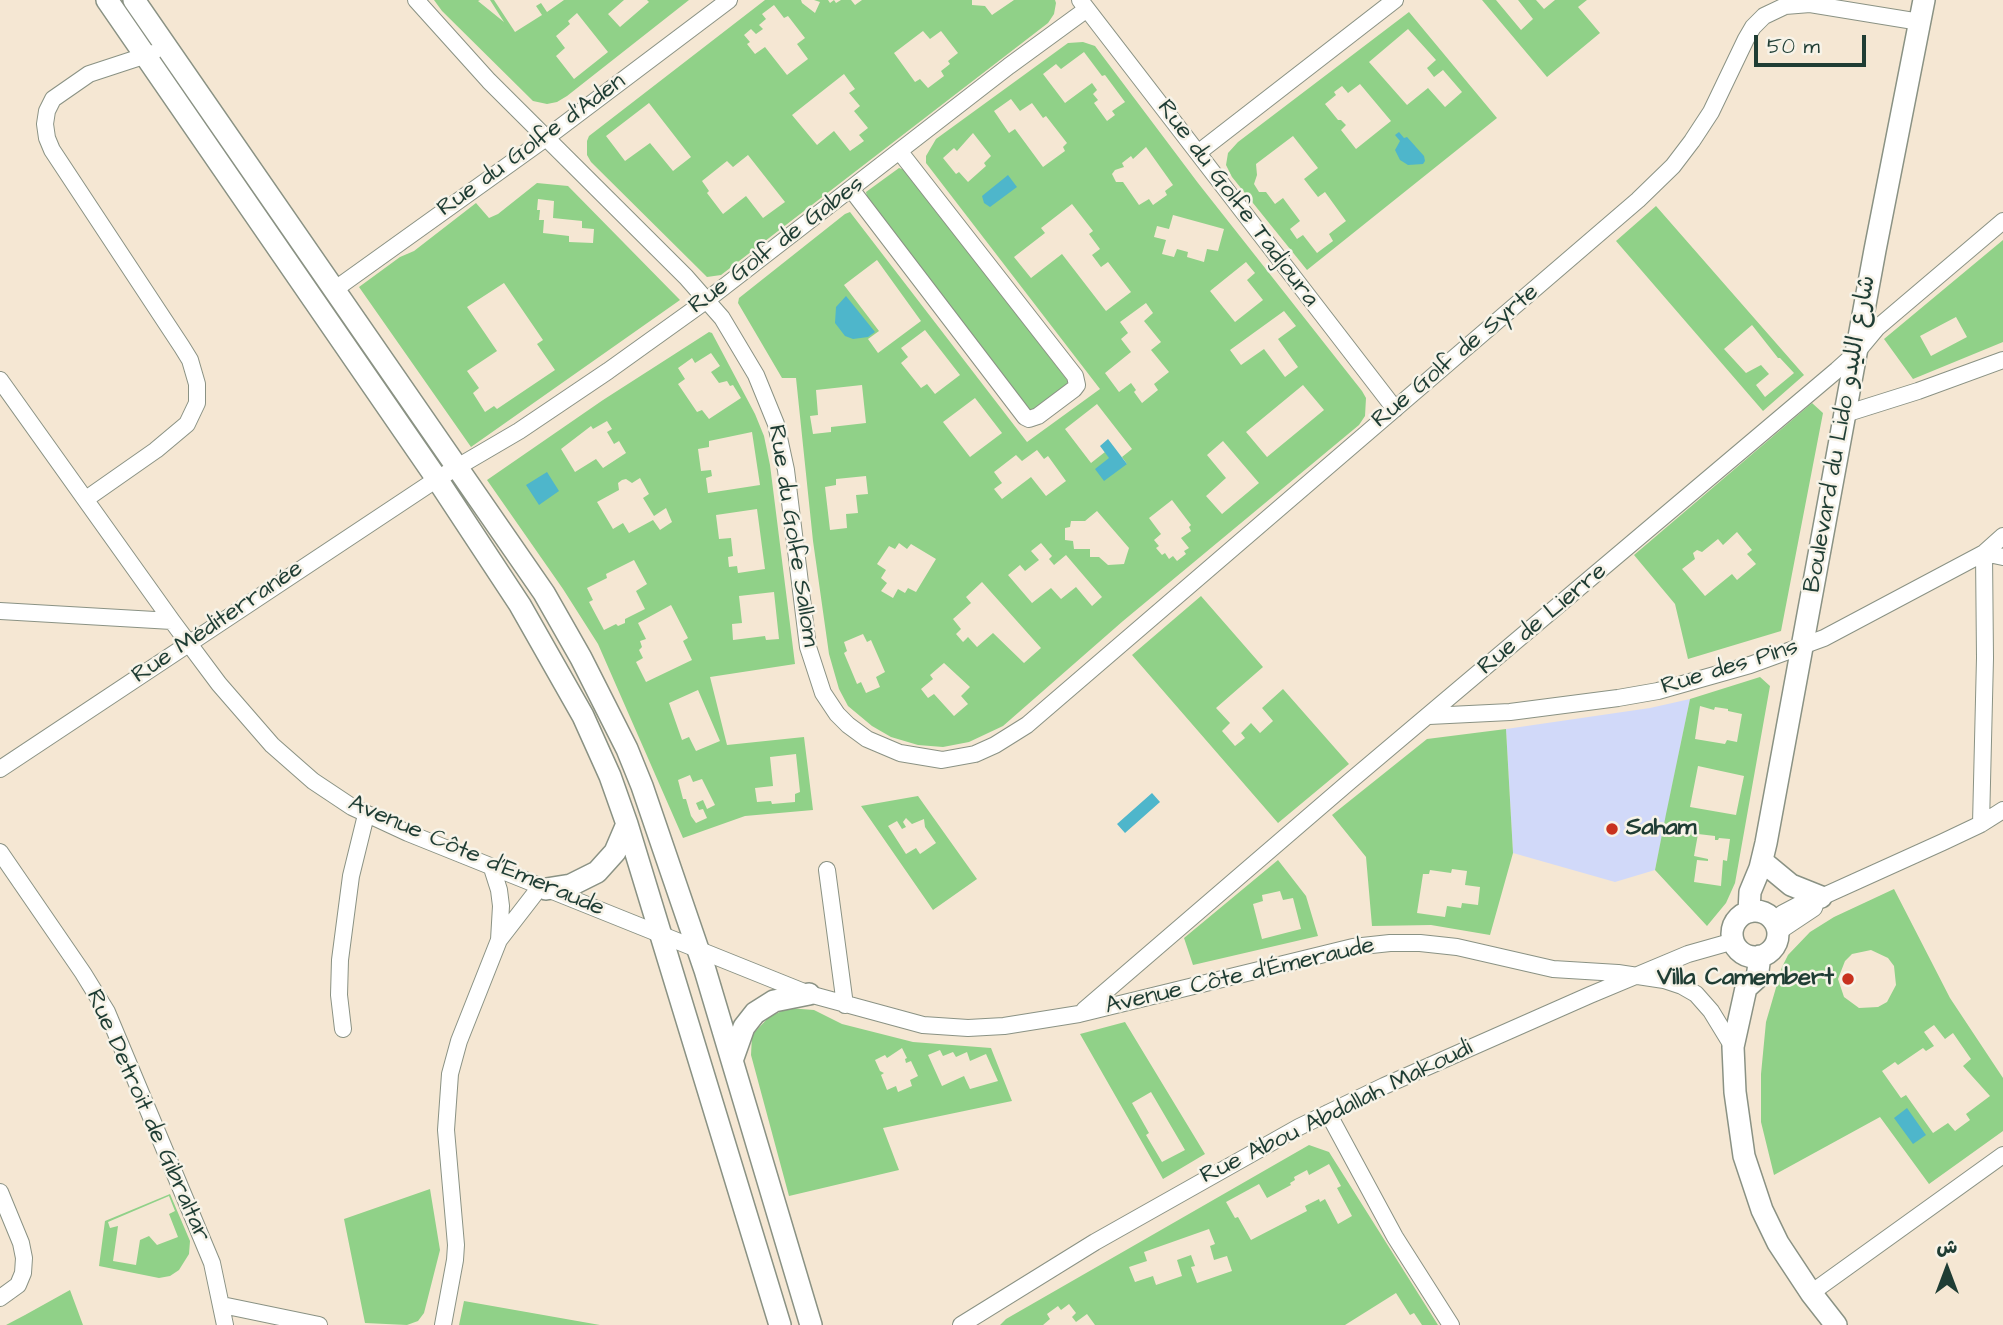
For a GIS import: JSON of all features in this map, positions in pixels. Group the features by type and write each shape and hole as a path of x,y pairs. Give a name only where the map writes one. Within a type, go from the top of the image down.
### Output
{"main road":[{"path":"107,0 437,479 520,605 559,671 595,741 627,824 780,1325"},
{"path":"134,0 544,593 627,749 642,786 733,1058 811,1325"},
{"name":"Boulevard du Lido شارع الليدو","path":"1766,919 1761,865 1924,0"},
{"path":"543,888 571,884 597,872 615,852 627,824"},
{"path":"1761,865 1791,885 1819,898"},
{"path":"1746,951 1767,954 1776,945 1766,919 1737,920 1733,927 1757,978 1746,988 1733,1047 1738,1120 1750,1179 1778,1243 1836,1325"},
{"path":"733,1058 744,1027 755,1013 774,1001 809,994"}],"street":[{"name":"Rue du Golfe Sallom","path":"416,0 450,40 707,300 746,355 766,395 776,424 786,470 808,647 828,703 848,725 886,748 942,760 975,754"},
{"name":"Rue du Golfe d'Aden","path":"334,290 546,138 729,0"},
{"path":"1199,152 1395,0"},
{"name":"Rue Golf de Syrte","path":"975,754 995,746 1033,720 1594,240 1673,166 1702,127 1746,39 1764,16 1786,6 1810,4 1920,22"},
{"name":"Rue du Golfe Tadjoura","path":"1083,5 1395,409"},
{"name":"Rue Golf de Gabes","path":"437,479 519,431 707,300 900,152 1083,5"},
{"path":"86,499 156,450 187,424 197,403 197,384 190,360 62,166 47,138 47,111 54,99 65,89 102,68 146,56 166,46"},
{"path":"851,189 1025,417 1029,419 1038,416 1074,390 1077,385 1076,376 900,152"},
{"name":"Rue de Lierre","path":"1079,1014 1857,352 1877,328 2003,221"},
{"path":"1845,414 2003,360"},
{"name":"Avenue Côte d'Emeraude","path":"0,380 188,643 244,715 272,745 313,781 366,815 809,994 845,1005"},
{"name":"Rue Méditerranée","path":"0,769 437,479"},
{"name":"Rue des Pins","path":"1429,716 1554,707 1658,691 1749,665 1824,638 1984,553 2003,536"},
{"path":"1981,824 1985,658 1984,553 2003,557"},
{"path":"0,611 172,621"},
{"path":"1766,919 1814,908 1819,898 1981,824 2003,810"},
{"path":"343,1029 339,995 340,960 351,876 366,815"},
{"name":"Rue Detroit de Gibraltar","path":"0,852 107,1012 212,1263 225,1325"},
{"path":"443,1325 455,1260 455,1228 446,1130 450,1074 459,1041 499,940 501,906 492,868"},
{"path":"827,870 845,1005"},
{"path":"499,940 543,888"},
{"name":"Avenue Côte d'Émeraude","path":"845,1005 901,1021 948,1028 1004,1026 1049,1021 1330,952 1390,943 1438,944 1553,969 1636,976 1682,986 1696,994 1720,1022 1733,1047"},
{"name":"Rue Abou Abdallah Makoudi","path":"961,1325 1191,1186 1328,1113 1478,1043 1688,954 1746,951"},
{"path":"1328,1113 1389,1227 1451,1325"},
{"path":"1811,1293 2003,1155"},
{"path":"0,1192 21,1243 23,1273 18,1285 0,1298"},
{"path":"222,1305 319,1325"}],"shaded area":[{"path":"1690,699 1655,870 1615,882 1513,853 1506,729 1650,708"}],"green space":[{"path":"434,0 480,0 478,1 504,22 490,0 494,0 515,32 542,15 536,6 541,3 547,12 564,0 624,0 608,14 620,27 649,2 647,0 689,0 567,96 547,104 533,101","holes":["577,13 608,52 574,79 556,56 565,48 556,36 570,24 568,21"]},
{"path":"765,0 801,0 815,13 820,2 814,0 828,0 830,3 834,0 836,3 851,0 855,5 862,0 972,0 972,5 985,6 992,15 1014,0 1055,0 1056,3 1054,14 1048,23 721,275 707,277 591,162 587,155 589,136","holes":["774,5 784,18 788,16 805,38 797,44 808,59 787,75 765,47 755,54 747,44 750,42 744,35 751,29 756,34 763,29 759,25 766,19 762,14","923,31 930,39 941,31 958,53 941,71 944,76 928,88 920,79 915,82 894,53","844,74 855,89 849,93 860,106 854,111 868,128 859,135 864,141 850,151 834,131 817,145 792,115","649,103 691,157 673,171 650,143 625,161 606,136","748,155 785,202 763,218 746,196 723,214 707,193 709,191 702,181 727,161 733,167"]},
{"path":"1482,0 1496,0 1521,30 1533,19 1518,0 1536,0 1544,9 1555,0 1587,0 1578,7 1600,33 1547,77"},
{"path":"1409,12 1497,118 1307,270 1232,177 1226,165 1228,153 1238,142","holes":["1408,29 1436,60 1427,68 1434,77 1443,70 1462,92 1445,107 1428,88 1407,105 1369,62","1360,84 1391,121 1356,149 1341,130 1346,125 1338,120 1325,104 1342,86 1348,93","1293,136 1318,168 1304,179 1318,197 1325,192 1346,221 1329,234 1333,241 1317,253 1303,235 1297,239 1290,229 1300,221 1283,198 1275,204 1266,192 1259,192 1254,184 1256,164"]},
{"path":"1083,42 1095,46 1198,183 1362,391 1366,398 1365,416 1359,425 1123,621 1003,726 969,742 943,747 918,745 891,737 872,726 848,706 839,689 829,654 813,541 796,378 782,378 738,303 739,298 850,212 1027,442 1100,389 926,163 926,156 936,139 1068,43","holes":["1084,52 1125,102 1112,111 1115,115 1107,121 1094,103 1098,100 1093,94 1097,90 1092,83 1065,103 1043,74 1056,64 1061,69","1011,99 1020,111 1032,103 1067,143 1063,147 1065,151 1043,167 1015,129 1009,133 994,111","973,133 991,156 984,163 986,166 968,182 959,172 956,174 943,158 954,148 957,151","1146,147 1173,185 1165,191 1167,195 1153,205 1149,199 1139,205 1123,182 1116,182 1112,174 1124,167 1122,163 1131,156 1133,159","1072,204 1093,231 1089,234 1100,249 1092,255 1101,267 1108,262 1131,292 1106,311 1062,254 1031,278 1014,257 1045,233 1041,228","1173,215 1224,229 1218,251 1207,249 1204,262 1187,257 1188,252 1177,249 1174,257 1162,254 1166,240 1154,237 1157,226 1169,229","877,260 921,321 878,353 868,339 879,331 844,285","1246,262 1255,273 1247,280 1263,300 1235,322 1210,291","1146,303 1153,313 1144,321 1161,342 1151,350 1169,372 1154,384 1158,390 1142,403 1131,383 1119,392 1105,373 1131,352 1121,339 1128,333 1120,322","1284,311 1296,326 1278,339 1298,367 1285,377 1264,349 1241,365 1230,350","925,330 960,375 935,394 927,384 921,388 901,363 908,357 901,348","862,385 866,423 831,427 831,432 813,434 810,416 818,415 816,390","1303,385 1324,410 1267,457 1246,432","975,398 1002,433 970,457 943,422","1097,404 1132,449 1122,457 1127,464 1110,458 1105,452 1091,463 1065,429","1223,441 1259,483 1222,514 1206,496 1226,478 1207,455","1037,450 1044,459 1048,456 1066,481 1046,496 1031,477 1002,499 994,489 1002,483 994,472 1016,455 1022,461","866,476 868,494 856,495 858,513 846,514 847,528 830,530 825,487 836,485 836,479","1172,500 1191,525 1191,531 1181,538 1189,548 1177,561 1173,556 1169,559 1165,553 1162,555 1156,548 1159,546 1154,540 1161,534 1149,518","1097,511 1129,548 1124,564 1108,565 1099,557 1090,557 1090,549 1074,549 1073,541 1065,540 1065,528 1070,527 1071,521 1085,521","899,543 907,549 911,544 936,559 916,592 908,588 905,593 898,589 893,598 881,591 887,583 881,578 886,570 877,564 889,546 895,549","1041,543 1052,556 1049,559 1054,565 1066,555 1102,597 1092,606 1076,587 1061,599 1051,588 1032,603 1008,575 1020,565 1025,571 1039,560 1031,551","982,582 1041,648 1024,663 993,633 977,647 968,637 963,642 956,634 961,629 953,619 971,603 966,597","863,634 867,642 871,640 885,672 876,677 880,687 866,693 861,682 857,684 844,653 847,651 844,642","944,663 970,687 961,696 968,704 954,716 934,694 928,698 921,689 933,679 930,675"]},
{"path":"899,168 905,170 1068,381 1067,386 1035,411 1028,410 867,197 866,192"},
{"path":"537,183 568,186 680,300 471,447 359,287 400,257 414,251 476,203 489,218","holes":["538,199 554,201 553,218 582,221 582,228 594,229 593,243 569,242 569,236 543,233 544,220 539,220","504,283 543,340 537,344 555,370 497,409 494,406 485,412 473,393 479,388 467,371 497,351 467,307"]},
{"path":"1656,206 1804,375 1763,411 1616,241","holes":["1752,325 1778,358 1794,373 1765,397 1756,385 1769,374 1761,365 1746,373 1724,349"]},
{"path":"2003,240 2003,342 1913,379 1884,339","holes":["1956,317 1967,337 1931,356 1920,336"]},
{"path":"709,332 712,333 755,414 764,436 770,465 795,664 710,677 727,745 804,737 813,810 745,816 683,838 598,644 487,480 603,400","holes":["711,353 720,366 711,372 719,383 727,381 730,386 733,385 741,398 709,419 702,410 697,412 678,384 685,379 678,368 692,358 695,363","607,421 612,429 607,432 614,444 619,441 626,453 603,468 596,459 575,472 561,449 591,426 593,429","752,432 760,485 708,493 706,478 712,476 711,470 701,471 698,449 709,447 709,441","640,478 649,494 643,498 654,516 666,508 672,522 660,530 653,520 629,533 623,523 613,529 597,502 619,490 618,483 626,479 632,483","757,509 765,569 738,573 737,566 729,567 728,557 733,556 731,538 719,539 716,515","634,560 647,584 636,591 645,609 625,619 625,623 604,630 589,602 593,600 587,588 607,578 606,574","774,592 779,639 766,640 765,636 733,640 732,624 742,623 739,596","671,605 688,638 683,641 692,660 646,682 636,662 643,658 639,650 642,647 640,641 646,639 638,623","698,690 720,741 696,751 689,737 682,740 669,703","796,754 800,792 795,794 795,802 757,802 755,788 773,786 770,757","690,775 693,782 702,779 715,805 707,809 703,800 696,803 707,818 696,823 686,799 683,799 678,780"]},
{"path":"1812,403 1823,413 1781,631 1688,659 1675,604 1634,555","holes":["1737,532 1752,550 1747,554 1756,564 1737,580 1732,574 1705,596 1682,569 1695,559 1693,553 1697,550 1702,552 1718,539 1723,545"]},
{"path":"1201,596 1263,667 1216,708 1230,723 1222,731 1235,746 1245,738 1241,733 1251,723 1260,733 1273,721 1262,708 1283,689 1349,764 1278,823 1132,655"},
{"path":"1760,677 1770,686 1735,883 1726,903 1707,926 1655,870 1690,699","holes":["1700,706 1714,710 1715,707 1728,709 1742,714 1737,742 1727,740 1725,744 1695,739","1698,766 1744,776 1736,815 1690,807","1698,834 1715,836 1715,840 1730,839 1727,861 1723,860 1721,886 1694,882 1697,860 1708,861 1694,856"]},
{"path":"1506,729 1513,853 1490,935 1431,925 1372,926 1366,857 1332,815 1427,739","holes":["1452,869 1467,871 1465,885 1480,887 1478,905 1462,903 1461,908 1447,906 1445,917 1417,913 1423,874 1429,874 1430,870 1451,873"]},
{"path":"918,796 977,879 933,910 861,806","holes":["906,818 912,824 924,819 925,827 936,843 920,854 916,848 906,854 888,826 897,821 902,829 906,827 903,822"]},
{"path":"1278,860 1306,896 1318,936 1193,965 1184,938","holes":["1280,891 1283,900 1293,898 1301,929 1262,939 1253,904 1263,901 1262,895"]},
{"path":"1894,889 1950,998 2003,1078 2003,1131 1929,1184 1880,1117 1774,1175 1761,1122 1761,1074 1766,1022 1788,955 1810,932 1834,917","holes":["1871,950 1888,958 1894,966 1896,985 1887,1002 1878,1007 1859,1008 1844,997 1838,979 1845,961 1852,954","1934,1025 1945,1039 1953,1033 1971,1059 1963,1066 1990,1096 1966,1114 1970,1120 1955,1131 1948,1123 1933,1133 1906,1095 1901,1098 1882,1071 1895,1062 1898,1065 1923,1048 1926,1051 1934,1046 1924,1032"]},
{"path":"788,1008 814,1010 842,1024 913,1042 991,1048 1012,1101 883,1128 899,1170 789,1196 751,1055 752,1035 769,1017","holes":["902,1048 907,1058 906,1063 911,1061 918,1076 910,1080 912,1086 898,1092 896,1086 887,1090 881,1075 884,1073 880,1071 875,1060 885,1055 887,1058","940,1050 943,1056 953,1052 956,1057 967,1052 970,1061 986,1054 998,1081 970,1089 964,1076 942,1086 928,1055"]},
{"path":"1125,1022 1205,1154 1163,1179 1080,1034","holes":["1151,1092 1185,1150 1162,1162 1132,1103"]},
{"path":"1309,1145 1329,1152 1438,1325 1422,1325 1414,1313 1410,1315 1396,1293 1345,1325 1095,1325 1087,1314 1076,1322 1072,1317 1076,1313 1069,1304 1061,1310 1058,1306 1047,1314 1050,1319 1043,1325 1000,1325 1006,1319","holes":["1329,1164 1341,1186 1337,1188 1352,1216 1338,1224 1325,1199 1320,1202 1319,1199 1305,1206 1307,1211 1251,1240 1226,1202 1259,1184 1267,1198 1291,1185 1294,1177 1307,1170 1309,1175","1209,1229 1215,1244 1210,1246 1214,1260 1227,1256 1232,1271 1197,1283 1191,1267 1195,1266 1191,1255 1177,1260 1182,1276 1156,1285 1153,1276 1135,1282 1129,1267 1147,1261 1144,1252"]},
{"path":"430,1189 440,1250 424,1313 418,1321 407,1325 365,1323 344,1219"},
{"path":"170,1194 190,1241 189,1254 179,1270 170,1276 159,1278 99,1266 105,1221","holes":["169,1196 175,1211 169,1214 178,1237 157,1245 149,1236 140,1240 136,1265 113,1261 118,1226 110,1228 108,1222"]},
{"path":"70,1290 83,1325 6,1325 25,1315"},
{"path":"464,1301 600,1325 459,1325"}],"water":[{"path":"1399,132 1424,156 1423,164 1408,165 1400,160 1395,150 1400,141 1395,135"},
{"path":"1008,175 1017,187 990,207 984,203 982,196"},
{"path":"846,296 875,332 868,337 853,339 845,336 835,323 836,307"},
{"path":"1108,439 1127,464 1104,481 1095,469 1109,458 1100,446"},
{"path":"547,472 559,491 539,505 526,485"},
{"path":"1152,793 1160,802 1125,833 1117,824"},
{"path":"1907,1108 1926,1135 1913,1144 1894,1118"}],"place":[{"name":"Saham","path":"1612,829"},
{"name":"Villa Camembert","path":"1848,979"}]}
